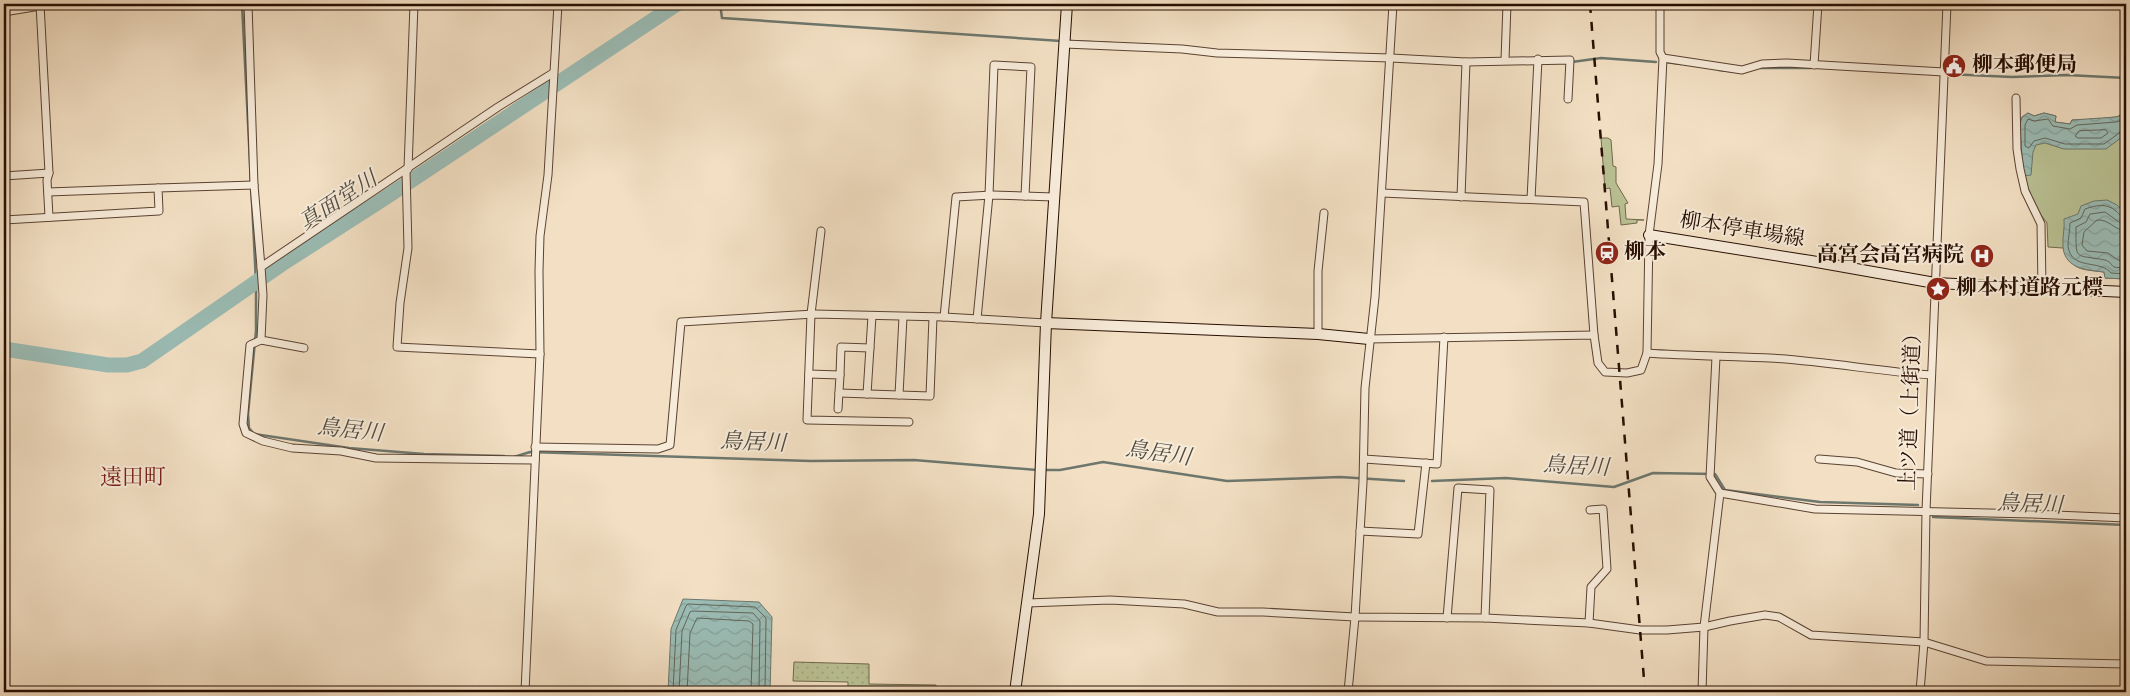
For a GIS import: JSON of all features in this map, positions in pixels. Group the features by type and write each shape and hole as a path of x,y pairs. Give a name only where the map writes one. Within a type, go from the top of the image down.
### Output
{"street":[{"path":"248,4 254,185 262,288 261,340"},
{"path":"414,4 407,171 408,248 400,303 397,347 540,354"},
{"path":"525,692 540,354 538,271 540,236 548,175 558,4"},
{"path":"1015,692 1039,514 1046,323 1067,4"},
{"path":"1348,692 1355,617 1363,480 1365,388 1375,297 1393,4"},
{"path":"1505,60 1508,4"},
{"path":"1382,193 1584,202 1594,335 1598,363 1605,372 1627,373 1641,370 1647,353 1649,235 1658,164 1663,58 1660,52 1660,4"},
{"path":"1814,65 1818,4"},
{"name":"上ツ道（上街道）","path":"1920,692 1924,642 1926,511 1947,4"},
{"path":"4,12 40,5 49,173 47,180 49,217"},
{"path":"1065,44 1182,49 1217,53 1466,62 1538,59 1570,60 1568,99"},
{"path":"1663,58 1742,70 1762,64 1787,63 1944,72"},
{"path":"1531,199 1538,59"},
{"path":"1461,197 1466,62"},
{"path":"977,319 989,195 994,65 1031,67 1025,196"},
{"path":"261,269 498,107 553,76"},
{"path":"2016,98 2017,150 2020,169 2025,191 2041,224 2042,287"},
{"path":"4,176 49,173"},
{"path":"48,192 254,185"},
{"path":"4,220 159,212 158,188"},
{"path":"944,317 956,197 989,195 1054,197"},
{"path":"1318,334 1318,271 1324,213"},
{"path":"820,231 811,314 807,420 910,422"},
{"name":"柳本停車場線","path":"1649,235 1935,283 2126,292"},
{"path":"535,447 658,449 670,445 681,322 811,314 944,317 1318,334 1369,339 1594,335"},
{"path":"867,394 872,316"},
{"path":"899,395 903,317"},
{"path":"839,393 930,396 933,317"},
{"path":"1364,459 1437,464 1444,337"},
{"path":"304,348 261,340 250,345 243,424 246,433 263,441 292,448 340,451 376,458 535,460"},
{"path":"838,409 841,347 870,348"},
{"path":"1647,353 1768,358 1932,375"},
{"path":"1702,692 1704,627 1720,493 1710,475 1716,357"},
{"path":"809,374 840,375"},
{"path":"1819,459 1857,462 1896,473 1928,474"},
{"path":"1360,530 1418,534 1426,463"},
{"path":"1447,618 1458,488 1490,490 1485,618"},
{"path":"1720,493 1815,509 2126,518"},
{"path":"1589,623 1591,587 1607,569 1603,509 1590,510"},
{"path":"1027,603 1110,600 1184,604 1218,612 1263,612 1355,617 1485,618 1589,623 1640,630 1704,627 1766,615 1779,618 1811,634 1924,642 1986,661 2126,664"}],"green space":[{"path":"2126,94 2126,279 2105,278 2104,272 2078,268 2070,261 2063,248 2048,247 2047,223 2038,211 2023,176 2022,117 2028,113 2034,116 2044,113 2056,116 2055,122 2070,124 2072,120 2116,117 2124,114"},
{"path":"1601,138 1611,140 1613,166 1616,167 1616,183 1628,203 1625,204 1626,219 1644,220 1621,225 1619,206 1612,207 1610,188 1605,189"},
{"path":"794,662 869,664 869,684 936,685 936,692 848,692 848,682 793,681"}],"water":[{"path":"2028,113 2034,116 2044,113 2056,116 2055,122 2070,124 2072,120 2116,117 2126,114 2126,134 2106,149 2064,149 2045,143 2036,145 2033,152 2031,175 2023,176 2020,124 2022,117"},
{"path":"2107,200 2117,205 2126,214 2126,279 2105,278 2104,272 2084,269 2072,264 2068,260 2063,247 2064,219 2078,214 2081,206 2094,201"},
{"path":"683,599 759,602 772,617 770,692 668,692 671,629"}],"waterway":[{"name":"鳥居川","path":"242,4 256,282 256,331 248,414 249,428 254,434 349,448 424,454 504,456"},
{"name":"真面堂川","path":"4,349 108,365 127,365 142,361 282,264 385,198 677,4"},
{"path":"720,4 722,18 1061,41"},
{"path":"1067,41 1111,43"},
{"path":"1572,62 1601,58 1656,62"},
{"path":"1665,62 1681,64"},
{"path":"1760,68 1811,68"},
{"path":"1719,70 1740,72"},
{"path":"1948,74 2012,77 2067,75 2126,78"},
{"name":"鳥居川","path":"514,457 530,452 811,461 914,460 1037,470"},
{"name":"鳥居川","path":"1043,470 1060,470 1103,462 1227,481 1340,477 1404,481"},
{"name":"鳥居川","path":"1432,481 1506,478 1614,487 1653,473 1715,474 1725,490 1820,502 1918,505"},
{"name":"鳥居川","path":"1933,517 2126,525"}],"railway":[{"path":"1590,4 1645,692"}],"place":[{"name":"柳本郵便局","path":"1954,66"},
{"name":"柳本","path":"1607,253"},
{"name":"高宮会高宮病院","path":"1982,256"},
{"name":"柳本村道路元標","path":"1938,289"}],"district":[{"name":"遠田町","path":"133,479"}]}
